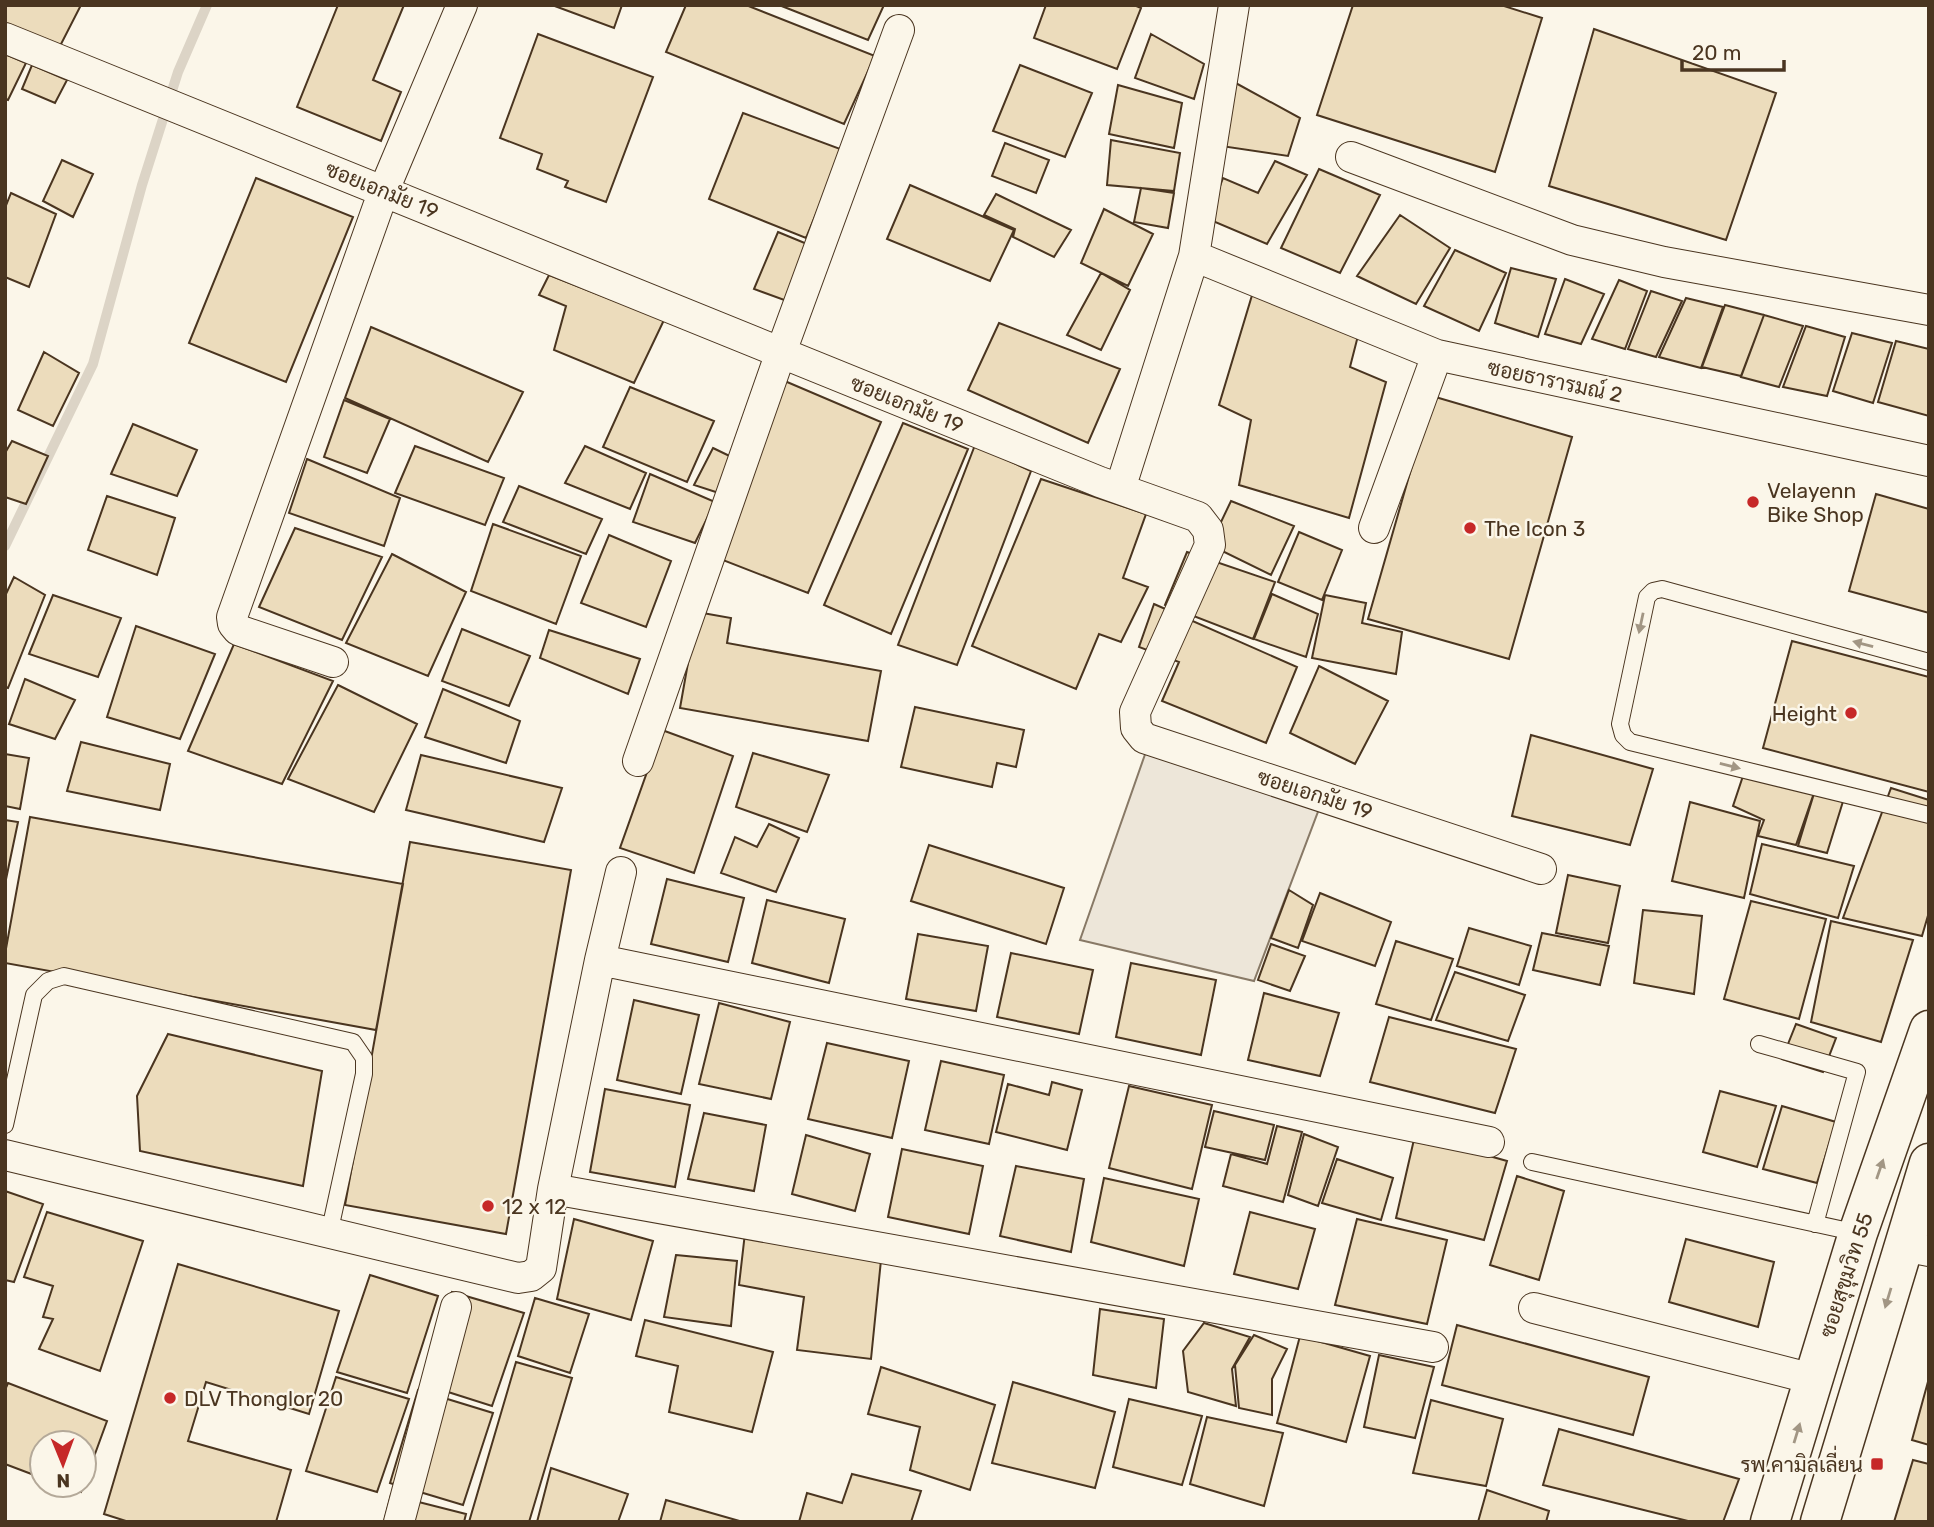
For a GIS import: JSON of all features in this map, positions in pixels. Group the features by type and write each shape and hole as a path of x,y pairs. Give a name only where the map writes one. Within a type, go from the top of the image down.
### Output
{"main road":[{"name":"ซอยสุขุมวิท 55","path":"1770,1522 1858,1233 1929,1030"},
{"path":"1820,1522 1916,1249 1929,1163"},
{"path":"1858,1233 1916,1249"}],"street":[{"path":"332,662 238,631 232,617 384,190 462,5"},
{"path":"1120,489 1194,256 1234,5"},
{"path":"638,761 780,352 899,30"},
{"name":"ซอยเอกมัย 19","path":"5,38 1120,489 1198,517 1208,530 1210,545 1135,712 1136,728 1144,738 1541,869"},
{"path":"1351,157 1572,240 1664,261 1929,310"},
{"name":"ซอยธารารมณ์ 2","path":"1194,256 1437,355 1929,461"},
{"path":"1374,528 1437,355"},
{"path":"5,1155 518,1278 531,1276 541,1268 553,1189 621,872"},
{"path":"600,960 1489,1142"},
{"path":"553,1189 1433,1347"},
{"path":"399,1522 457,1307"},
{"path":"1534,1308 1813,1379"}],"lane":[{"path":"1929,662 1662,589 1653,591 1647,597 1620,724 1623,735 1630,741 1929,816"},
{"path":"5,1125 34,995 48,981 64,976 353,1042 364,1058 364,1074 329,1234"},
{"path":"1759,1044 1857,1072 1815,1224"},
{"path":"1532,1162 1858,1233"}],"shaded area":[{"path":"1149,743 1322,801 1254,981 1080,940"}],"building":[{"path":"5,5 81,5 58,50 5,28"},
{"path":"338,5 404,5 373,80 401,92 381,141 297,107"},
{"path":"552,5 622,5 614,28"},
{"path":"686,5 746,5 875,56 844,124 666,52"},
{"path":"779,5 884,5 868,40"},
{"path":"1046,5 1134,5 1141,8 1117,69 1034,38"},
{"path":"1353,5 1501,5 1542,18 1495,172 1317,115"},
{"path":"1594,29 1776,93 1726,240 1549,186"},
{"path":"538,34 653,77 606,202 565,187 568,181 537,169 542,154 500,138"},
{"path":"1151,34 1204,64 1194,99 1135,78"},
{"path":"5,54 26,63 8,100 5,99"},
{"path":"32,65 67,80 55,103 22,89"},
{"path":"1020,65 1092,93 1065,157 993,131"},
{"path":"1232,81 1300,118 1288,156 1221,146"},
{"path":"1118,85 1182,103 1174,148 1109,134"},
{"path":"743,113 843,150 806,238 709,199"},
{"path":"1111,140 1180,153 1174,191 1107,185"},
{"path":"1005,143 1049,160 1036,193 992,176"},
{"path":"62,160 93,174 73,217 43,201"},
{"path":"1275,161 1307,175 1267,244 1208,219 1223,178 1258,193"},
{"path":"1319,169 1380,195 1340,273 1281,248"},
{"path":"256,178 353,217 286,382 189,343"},
{"path":"910,185 1014,230 990,281 887,239"},
{"path":"1141,188 1174,193 1168,228 1134,222"},
{"path":"11,193 56,214 29,287 5,277 5,208"},
{"path":"996,194 1071,230 1054,257 1013,237 1015,229 984,215"},
{"path":"1104,209 1153,234 1128,286 1081,263"},
{"path":"1400,215 1450,248 1416,304 1357,276"},
{"path":"778,232 812,246 787,301 754,289"},
{"path":"1455,250 1506,273 1479,331 1424,306"},
{"path":"1511,268 1556,279 1538,337 1495,323"},
{"path":"1101,273 1130,290 1101,350 1067,335"},
{"path":"549,275 664,320 634,383 554,350 566,306 539,295"},
{"path":"1565,279 1604,294 1581,344 1545,334"},
{"path":"1619,280 1647,291 1625,349 1592,339"},
{"path":"1651,291 1682,301 1656,357 1628,349"},
{"path":"1253,292 1361,324 1350,367 1386,382 1349,518 1239,485 1251,420 1219,405"},
{"path":"1686,298 1723,307 1701,368 1659,357"},
{"path":"1725,305 1764,315 1741,376 1702,367"},
{"path":"1764,315 1803,326 1779,387 1741,377"},
{"path":"999,323 1120,369 1088,443 968,390"},
{"path":"1806,326 1845,337 1827,396 1783,387"},
{"path":"371,327 523,392 488,462 345,398"},
{"path":"1852,333 1892,343 1873,403 1833,391"},
{"path":"1896,341 1929,349 1929,416 1878,402"},
{"path":"44,352 79,373 53,426 18,410"},
{"path":"773,376 881,422 808,593 715,557"},
{"path":"630,387 714,421 687,482 603,447"},
{"name":"The Icon 3","path":"1432,396 1572,437 1509,659 1368,619"},
{"path":"344,400 390,419 367,473 324,457"},
{"path":"903,423 968,449 891,634 824,605"},
{"path":"133,424 197,450 177,496 111,474"},
{"path":"12,441 48,456 26,504 5,497 5,453"},
{"path":"975,445 1031,471 957,665 898,645"},
{"path":"415,446 504,478 485,525 395,493"},
{"path":"585,446 646,473 630,509 565,483"},
{"path":"713,448 742,462 722,494 694,485"},
{"path":"307,459 400,498 384,546 289,513"},
{"path":"650,474 715,502 695,543 633,522"},
{"path":"1041,479 1146,514 1123,578 1148,587 1121,642 1099,634 1076,689 972,646"},
{"path":"519,486 602,519 586,554 503,522"},
{"path":"1876,494 1929,509 1929,613 1849,591"},
{"path":"107,496 175,518 157,575 88,550"},
{"path":"1231,501 1294,526 1271,575 1210,545"},
{"path":"493,524 581,556 556,624 471,591"},
{"path":"295,528 382,557 342,640 259,607"},
{"path":"1299,532 1342,550 1322,600 1278,582"},
{"path":"609,535 671,561 646,627 581,603"},
{"path":"1187,552 1275,582 1253,639 1165,605"},
{"path":"392,554 466,592 428,676 346,643"},
{"path":"14,577 45,595 8,688 5,687 5,596"},
{"path":"1272,594 1318,614 1306,657 1254,639"},
{"path":"53,595 121,618 98,677 29,654"},
{"path":"1325,595 1366,603 1362,623 1402,632 1396,674 1312,658"},
{"path":"1154,604 1297,667 1266,743 1162,701 1179,662 1139,647"},
{"path":"697,612 731,618 727,643 881,671 868,741 680,708"},
{"path":"136,626 215,654 180,739 107,717"},
{"path":"462,629 530,656 509,706 442,681"},
{"path":"549,630 640,659 628,694 540,658"},
{"name":"Height","path":"1792,641 1929,677 1929,792 1763,748"},
{"path":"234,644 333,681 282,784 188,751"},
{"path":"1319,666 1388,701 1355,764 1290,733"},
{"path":"25,679 75,700 55,739 9,724"},
{"path":"338,685 417,724 374,812 288,779"},
{"path":"443,689 520,721 506,763 425,737"},
{"path":"915,707 1024,730 1016,767 997,763 992,787 901,767"},
{"path":"662,730 733,756 694,873 620,848"},
{"path":"1531,735 1653,769 1630,845 1512,816"},
{"path":"81,742 170,764 160,810 67,791"},
{"path":"753,753 829,775 807,832 736,807"},
{"path":"5,754 29,758 20,809 5,806"},
{"path":"421,755 562,788 544,842 406,810"},
{"path":"1745,770 1816,787 1796,845 1758,836 1764,820 1733,806"},
{"path":"1816,787 1845,795 1827,853 1798,846"},
{"path":"1891,788 1929,800 1929,912 1922,936 1843,918"},
{"path":"1690,802 1760,821 1744,898 1672,881"},
{"path":"30,817 403,884 376,1030 5,963"},
{"path":"5,820 18,822 5,884"},
{"path":"769,824 799,838 776,892 721,873 735,837 757,847"},
{"path":"410,842 571,870 506,1234 345,1205"},
{"path":"1762,844 1854,866 1838,918 1750,894"},
{"path":"929,845 1064,888 1046,944 911,901"},
{"path":"1568,875 1620,886 1608,943 1556,933"},
{"path":"667,879 744,898 728,962 651,944"},
{"path":"1289,890 1313,905 1298,948 1271,938"},
{"path":"1320,893 1391,922 1375,966 1302,941"},
{"path":"767,900 845,919 829,983 752,963"},
{"path":"1751,901 1826,919 1799,1019 1724,999"},
{"path":"1643,910 1702,916 1694,994 1634,983"},
{"path":"1831,921 1913,940 1881,1042 1811,1022"},
{"path":"1469,928 1531,946 1519,985 1457,966"},
{"path":"1542,933 1609,946 1600,985 1533,970"},
{"path":"918,934 988,946 976,1011 906,999"},
{"path":"1396,941 1453,959 1431,1020 1376,1004"},
{"path":"1271,944 1305,956 1290,991 1258,980"},
{"path":"1011,953 1093,970 1079,1034 997,1017"},
{"path":"1131,963 1216,980 1201,1055 1116,1037"},
{"path":"1455,972 1525,995 1508,1041 1436,1020"},
{"path":"1264,993 1339,1013 1320,1076 1248,1060"},
{"path":"634,1000 699,1015 681,1094 617,1080"},
{"path":"719,1003 790,1022 771,1099 699,1084"},
{"path":"1389,1017 1516,1049 1495,1113 1370,1082"},
{"path":"1796,1024 1836,1038 1823,1072 1782,1059"},
{"path":"168,1034 322,1071 303,1186 140,1151 137,1096"},
{"path":"827,1043 909,1061 892,1138 808,1119"},
{"path":"941,1061 1004,1075 989,1144 925,1130"},
{"path":"1052,1082 1082,1090 1067,1150 996,1132 1008,1084 1049,1095"},
{"path":"1129,1086 1212,1105 1192,1189 1109,1168"},
{"path":"605,1089 690,1105 675,1187 590,1172"},
{"path":"1720,1091 1776,1106 1757,1167 1703,1152"},
{"path":"1782,1106 1836,1122 1817,1183 1763,1169"},
{"path":"1214,1111 1274,1125 1265,1160 1205,1147"},
{"path":"704,1113 766,1125 754,1191 688,1179"},
{"path":"1277,1126 1302,1132 1283,1202 1223,1186 1231,1154 1267,1164"},
{"path":"1304,1134 1338,1147 1318,1206 1288,1195"},
{"path":"806,1135 870,1154 855,1211 792,1194"},
{"path":"1415,1135 1507,1161 1484,1240 1396,1218"},
{"path":"902,1149 983,1166 969,1234 888,1217"},
{"path":"1337,1159 1393,1178 1381,1220 1322,1203"},
{"path":"1016,1166 1084,1179 1071,1252 1000,1236"},
{"path":"1517,1176 1564,1191 1539,1280 1490,1265"},
{"path":"1104,1178 1199,1199 1184,1266 1091,1242"},
{"path":"5,1191 43,1204 14,1282 5,1280"},
{"path":"47,1212 143,1241 100,1371 39,1349 53,1319 43,1317 53,1286 24,1277"},
{"path":"1250,1212 1315,1229 1298,1289 1234,1274"},
{"path":"574,1219 653,1241 631,1320 557,1299"},
{"path":"1357,1219 1447,1240 1427,1324 1335,1305"},
{"path":"745,1233 881,1260 871,1359 797,1350 804,1297 739,1285"},
{"path":"1686,1239 1774,1262 1758,1327 1669,1302"},
{"path":"676,1255 737,1261 731,1326 664,1317"},
{"name":"DLV Thonglor 20","path":"178,1264 339,1311 309,1414 206,1382 188,1441 291,1470 276,1522 129,1522 104,1514"},
{"path":"370,1275 438,1296 407,1393 337,1372"},
{"path":"452,1292 524,1313 492,1406 423,1384"},
{"path":"535,1298 589,1314 570,1373 518,1356"},
{"path":"1100,1309 1164,1319 1156,1388 1093,1375"},
{"path":"645,1320 773,1352 752,1432 669,1412 678,1366 636,1356"},
{"path":"1204,1323 1250,1337 1232,1369 1236,1406 1188,1392 1183,1351"},
{"path":"1457,1325 1649,1377 1633,1435 1442,1385"},
{"path":"1254,1335 1287,1349 1272,1379 1272,1415 1239,1408 1235,1365"},
{"path":"1300,1336 1370,1356 1346,1442 1277,1423"},
{"path":"1379,1355 1434,1367 1415,1438 1364,1427"},
{"path":"516,1362 572,1378 529,1522 469,1522"},
{"path":"881,1367 995,1405 970,1490 910,1470 920,1427 868,1414"},
{"path":"336,1377 409,1399 377,1492 306,1471"},
{"path":"1929,1378 1929,1445 1912,1440"},
{"path":"1013,1382 1115,1412 1095,1488 992,1463"},
{"path":"8,1383 107,1421 98,1446 98,1429 28,1429 28,1473 5,1464 5,1390"},
{"path":"418,1390 493,1413 463,1505 390,1483"},
{"path":"1129,1399 1202,1416 1182,1485 1113,1467"},
{"path":"1431,1400 1503,1419 1486,1486 1413,1473"},
{"path":"1207,1417 1283,1433 1264,1506 1190,1484"},
{"path":"1559,1429 1739,1479 1723,1522 1692,1522 1543,1485"},
{"path":"1913,1460 1929,1464 1929,1522 1894,1522"},
{"path":"551,1468 628,1494 618,1522 537,1522"},
{"path":"852,1474 921,1491 911,1522 799,1522 807,1493 842,1503"},
{"path":"1487,1490 1549,1511 1546,1522 1478,1522"},
{"path":"391,1495 466,1514 464,1522 384,1522"},
{"path":"666,1500 743,1522 660,1522"}],"waterway":[{"path":"5,546 93,364 142,185 178,72 207,5"}],"place":[{"name":"Velayenn Bike Shop","path":"1753,502"},
{"name":"The Icon 3","path":"1470,528"},
{"name":"Height","path":"1851,713"},
{"name":"12 x 12","path":"488,1206"},
{"name":"DLV Thonglor 20","path":"170,1398"},
{"name":"รพ.คามิลเลี่ยน","path":"1877,1464"}]}
